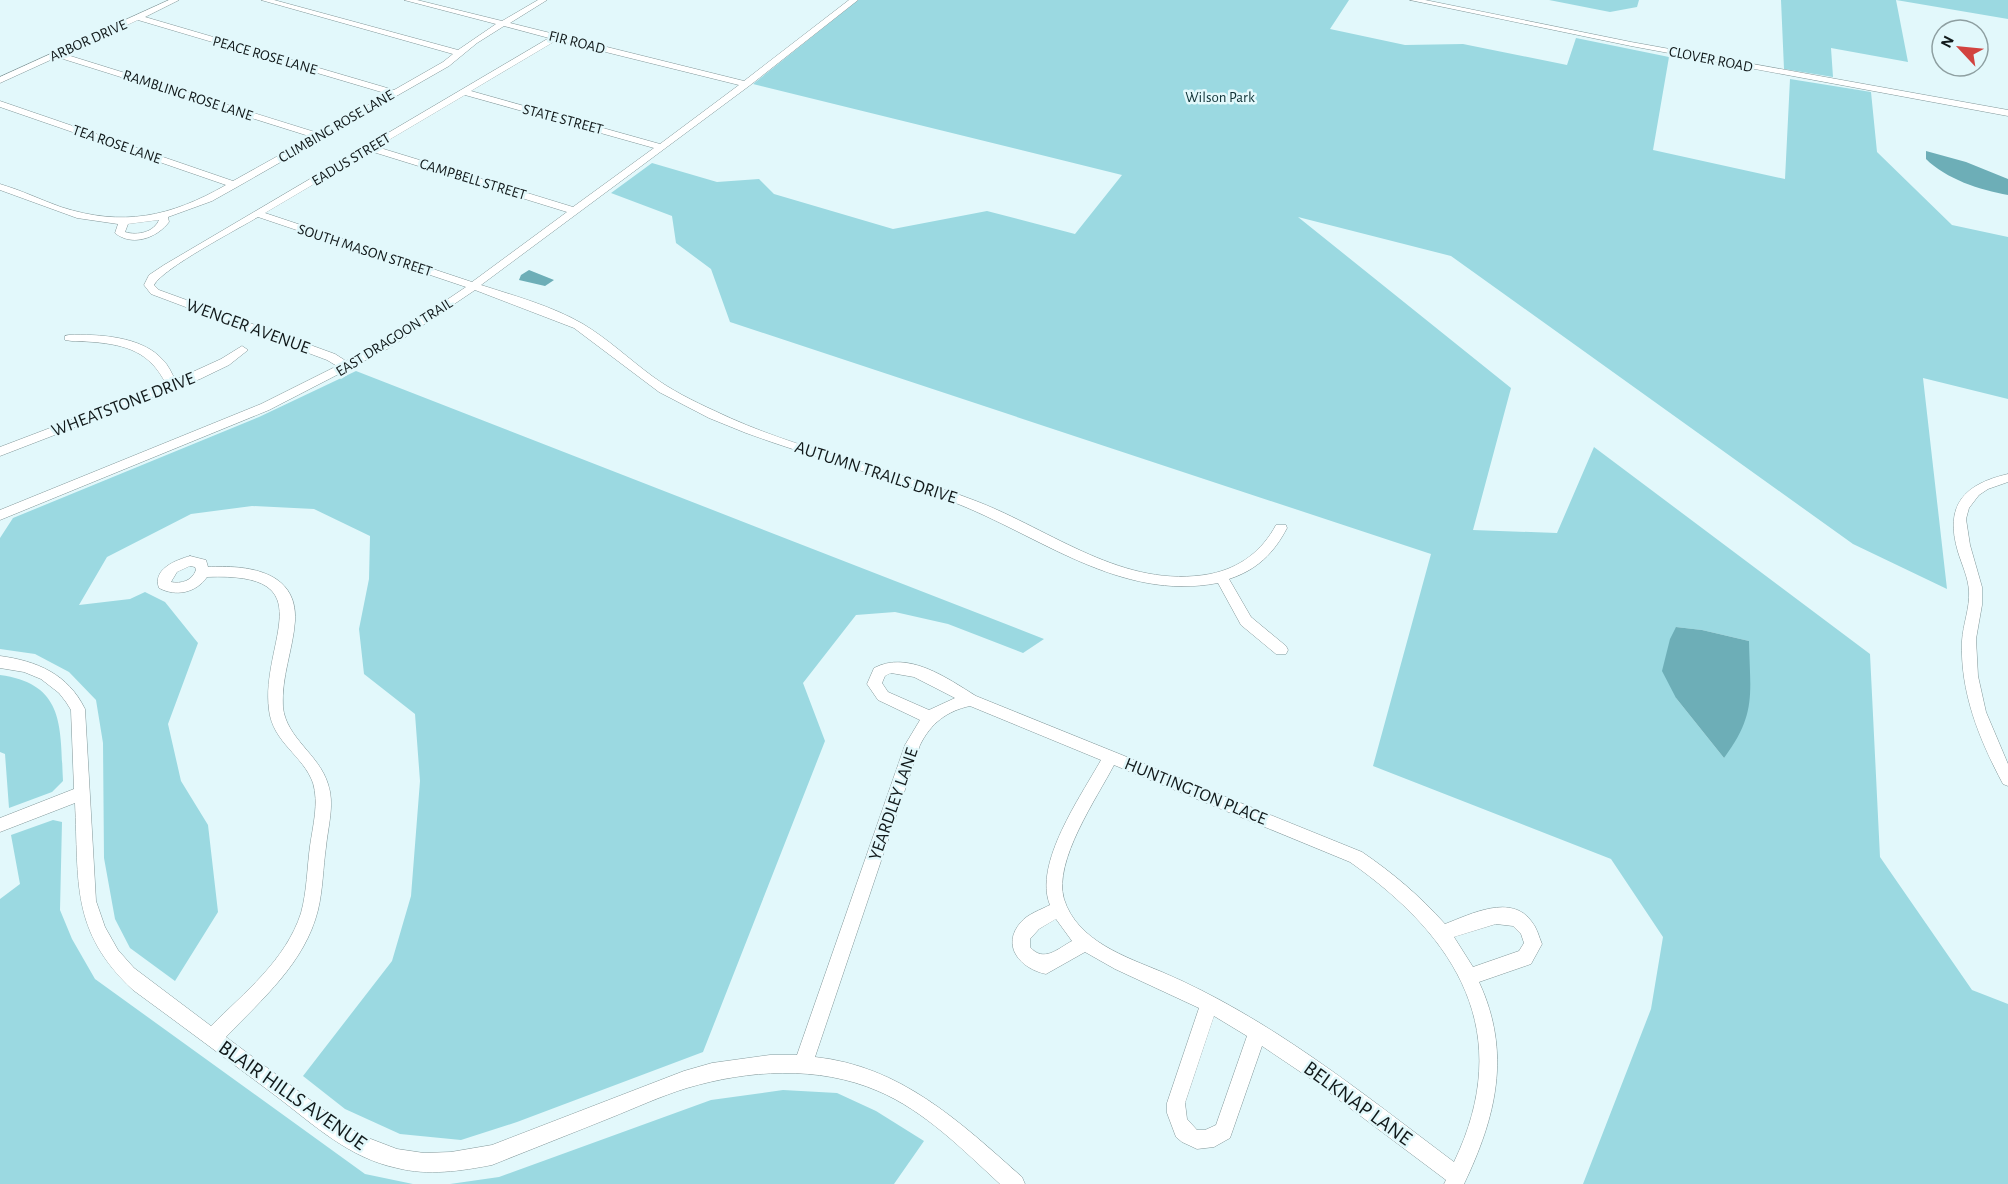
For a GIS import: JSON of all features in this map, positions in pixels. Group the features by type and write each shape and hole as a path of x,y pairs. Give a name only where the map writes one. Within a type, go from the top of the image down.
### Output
{"street":[{"name":"ARBOR DRIVE","path":"0,80 175,0"},
{"path":"265,0 458,53"},
{"name":"FIR ROAD","path":"408,0 746,84"},
{"name":"CLIMBING ROSE LANE","path":"0,187 81,218 124,222 162,216 194,206 446,64 458,53 543,0"},
{"name":"EAST DRAGOON TRAIL","path":"0,515 265,407 347,367 412,329 662,147 854,0"},
{"name":"CLOVER ROAD","path":"1414,0 1666,51 2008,113"},
{"name":"PEACE ROSE LANE","path":"137,17 394,93"},
{"name":"EADUS STREET","path":"149,285 160,272 556,37"},
{"name":"RAMBLING ROSE LANE","path":"57,54 318,136"},
{"name":"STATE STREET","path":"464,92 662,147"},
{"name":"TEA ROSE LANE","path":"0,104 234,185"},
{"name":"CAMPBELL STREET","path":"370,148 575,211"},
{"name":"SOUTH MASON STREET","path":"258,214 472,287"},
{"path":"124,222 120,233 136,237 157,230 164,222 162,216"},
{"name":"WENGER AVENUE","path":"149,285 155,292 331,357 347,367"},
{"name":"AUTUMN TRAILS DRIVE","path":"472,287 566,320 658,387 740,427 923,486 1002,517 1122,573 1165,582 1188,583 1221,577 1238,571 1268,551 1281,528"},
{"path":"69,338 106,338 151,356 163,367 172,385"},
{"name":"WHEATSTONE DRIVE","path":"0,452 213,369 242,350"},
{"path":"2008,478 1976,488 1966,498 1960,529 1977,596 1969,640 1970,672 1977,708 1988,739 2008,779"},
{"path":"203,572 229,571 262,576 282,591 288,608 288,620 276,693 277,718 282,731 316,772 321,785 323,808 313,894 302,932 274,973 212,1038"},
{"path":"1221,577 1246,621 1281,650"},
{"name":"BLAIR HILLS AVENUE","path":"0,662 38,670 57,682 73,699 81,724 88,901 104,947 114,961 139,984 328,1124 364,1147 382,1155 420,1162 470,1160 492,1155 713,1071 776,1063 843,1071 907,1096 945,1122 1015,1184"},
{"path":"901,666 934,680 971,700 954,702 929,717 880,694 874,684 879,672 885,668 901,666"},
{"name":"HUNTINGTON PLACE","path":"971,700 1356,857 1400,887 1444,933 1472,985 1487,1038 1488,1083 1476,1133 1456,1180"},
{"name":"YEARDLEY LANE","path":"803,1065 912,745 929,717"},
{"name":"BELKNAP LANE","path":"1111,756 1055,869 1054,896 1071,929 1085,943 1209,1004 1286,1050 1456,1180"},
{"path":"0,825 83,794"},
{"path":"1059,909 1025,930 1021,937 1023,955 1030,961 1046,965 1085,943"},
{"path":"1444,933 1502,914 1517,919 1531,935 1533,944 1525,958 1472,985"},
{"path":"1209,1004 1176,1102 1176,1119 1181,1130 1190,1137 1205,1141 1215,1138 1223,1131 1257,1033"}],"green space":[{"name":"Wilson Park","path":"858,0 1349,0 1330,29 1405,45 1463,44 1567,65 1576,38 1669,57 1653,150 1785,179 1790,79 1871,92 1877,152 1952,225 2008,237 2008,399 1923,378 1947,589 1853,544 1451,256 1298,217 1511,388 1473,530 1557,533 1594,447 1870,654 1880,857 1972,990 2008,1004 2008,1184 1583,1184 1651,1009 1663,937 1611,859 1373,766 1431,554 730,322 711,269 676,243 672,216 611,193 652,163 717,182 759,179 774,194 893,229 987,211 1075,234 1122,175 753,84","holes":["1676,627 1702,630 1749,641 1724,758 1676,698"]},
{"path":"1549,0 1639,0 1637,7 1610,12"},
{"path":"1781,0 1896,0 1908,62 1831,48 1833,77 1784,69"},
{"path":"1896,0 2008,0 2008,19"},
{"path":"356,371 1044,639 1023,653 948,624 895,612 856,615 803,683 825,741 703,1052 517,1122 461,1140 400,1134 345,1109 303,1076 392,961 411,896 420,781 415,714 364,674 359,629 369,579 370,536 314,509 252,506 191,514 107,557 79,605 130,599 145,592 165,602 198,643 168,724 181,781 208,825 218,912 175,981 130,948 115,919 104,858 103,743 96,700 69,672 35,654 0,649 0,538 13,518 259,417"},
{"path":"0,675 22,680 37,688 48,699 55,712 61,743 63,781 52,792 9,808 5,754 0,752"},
{"path":"53,820 62,822 60,910 72,939 95,979 365,1174 413,1184 0,1184 0,899 20,884 11,835"},
{"path":"783,1090 837,1093 876,1111 924,1141 894,1184 450,1184 499,1177 711,1100"}],"shaded area":[{"path":"1926,151 1966,162 2008,179 2008,195 1975,187 1953,178 1926,159"},
{"path":"529,270 554,280 545,286 519,280 521,275"},
{"path":"1676,627 1702,630 1749,641 1750,689 1747,715 1735,742 1724,758 1676,698 1662,671 1670,639"}]}
